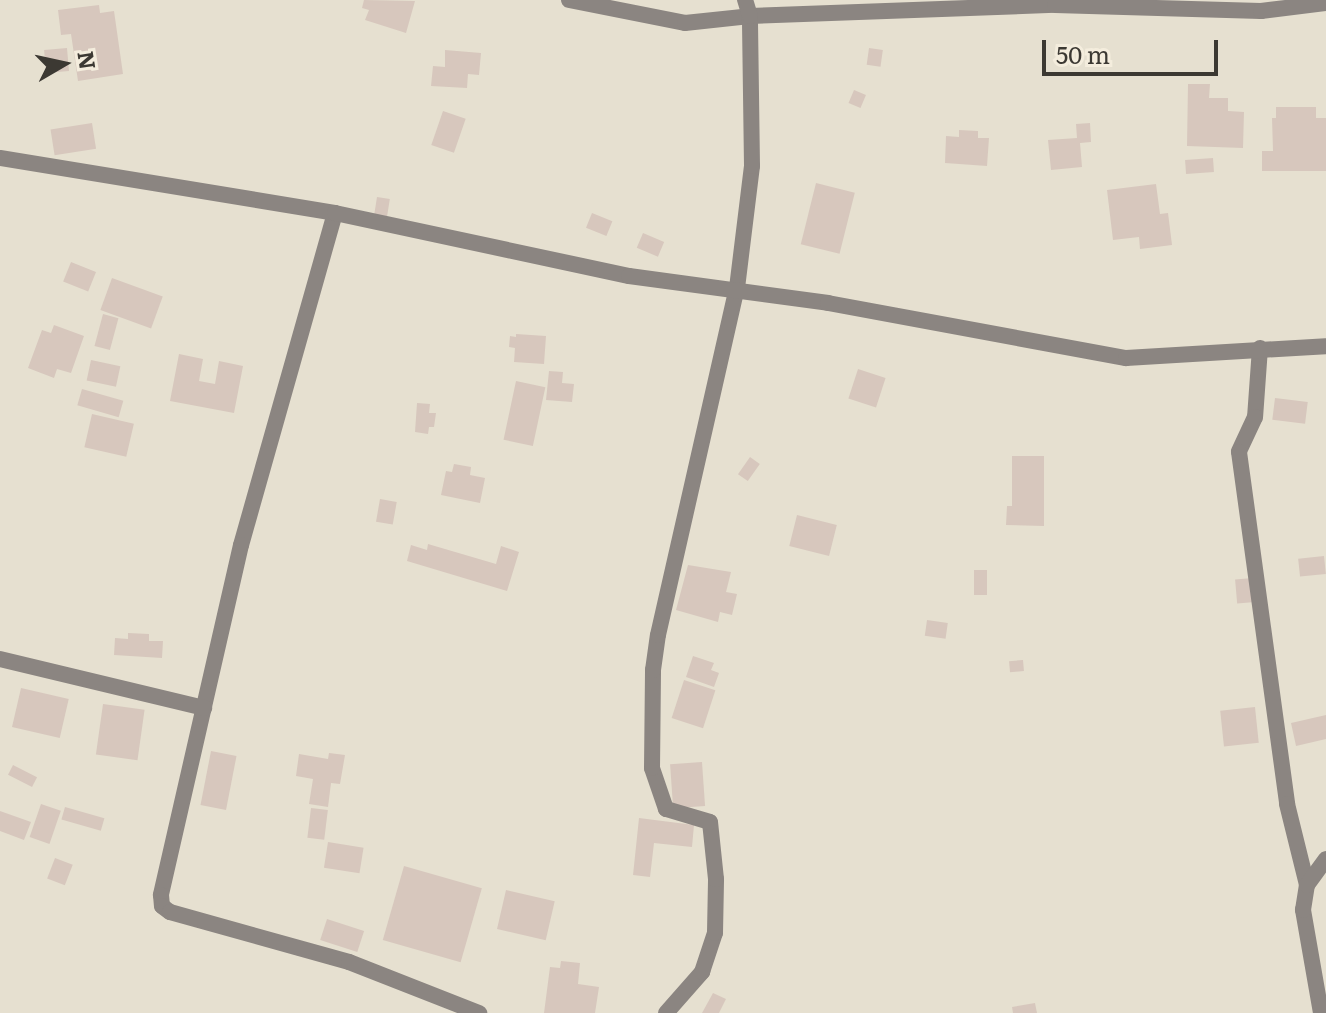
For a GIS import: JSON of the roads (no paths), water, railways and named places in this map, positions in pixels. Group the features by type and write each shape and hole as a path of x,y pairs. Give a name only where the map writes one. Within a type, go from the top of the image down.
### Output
{"street":[{"path":"569,0 685,23 748,8 1326,3"},
{"path":"666,1013 702,972 715,933 716,879 710,822 666,809 652,768 653,670 658,635 737,288 752,166 748,8"},
{"path":"0,158 335,213 629,276 737,288 1126,358 1206,356 1260,348 1326,346"},
{"path":"335,213 241,545 161,895 162,906 170,912 349,962 479,1013"},
{"path":"1260,348 1255,417 1239,452 1287,804 1307,885 1303,910 1321,1013"},
{"path":"2,665 204,708"},
{"path":"1307,885 1326,859"}]}
